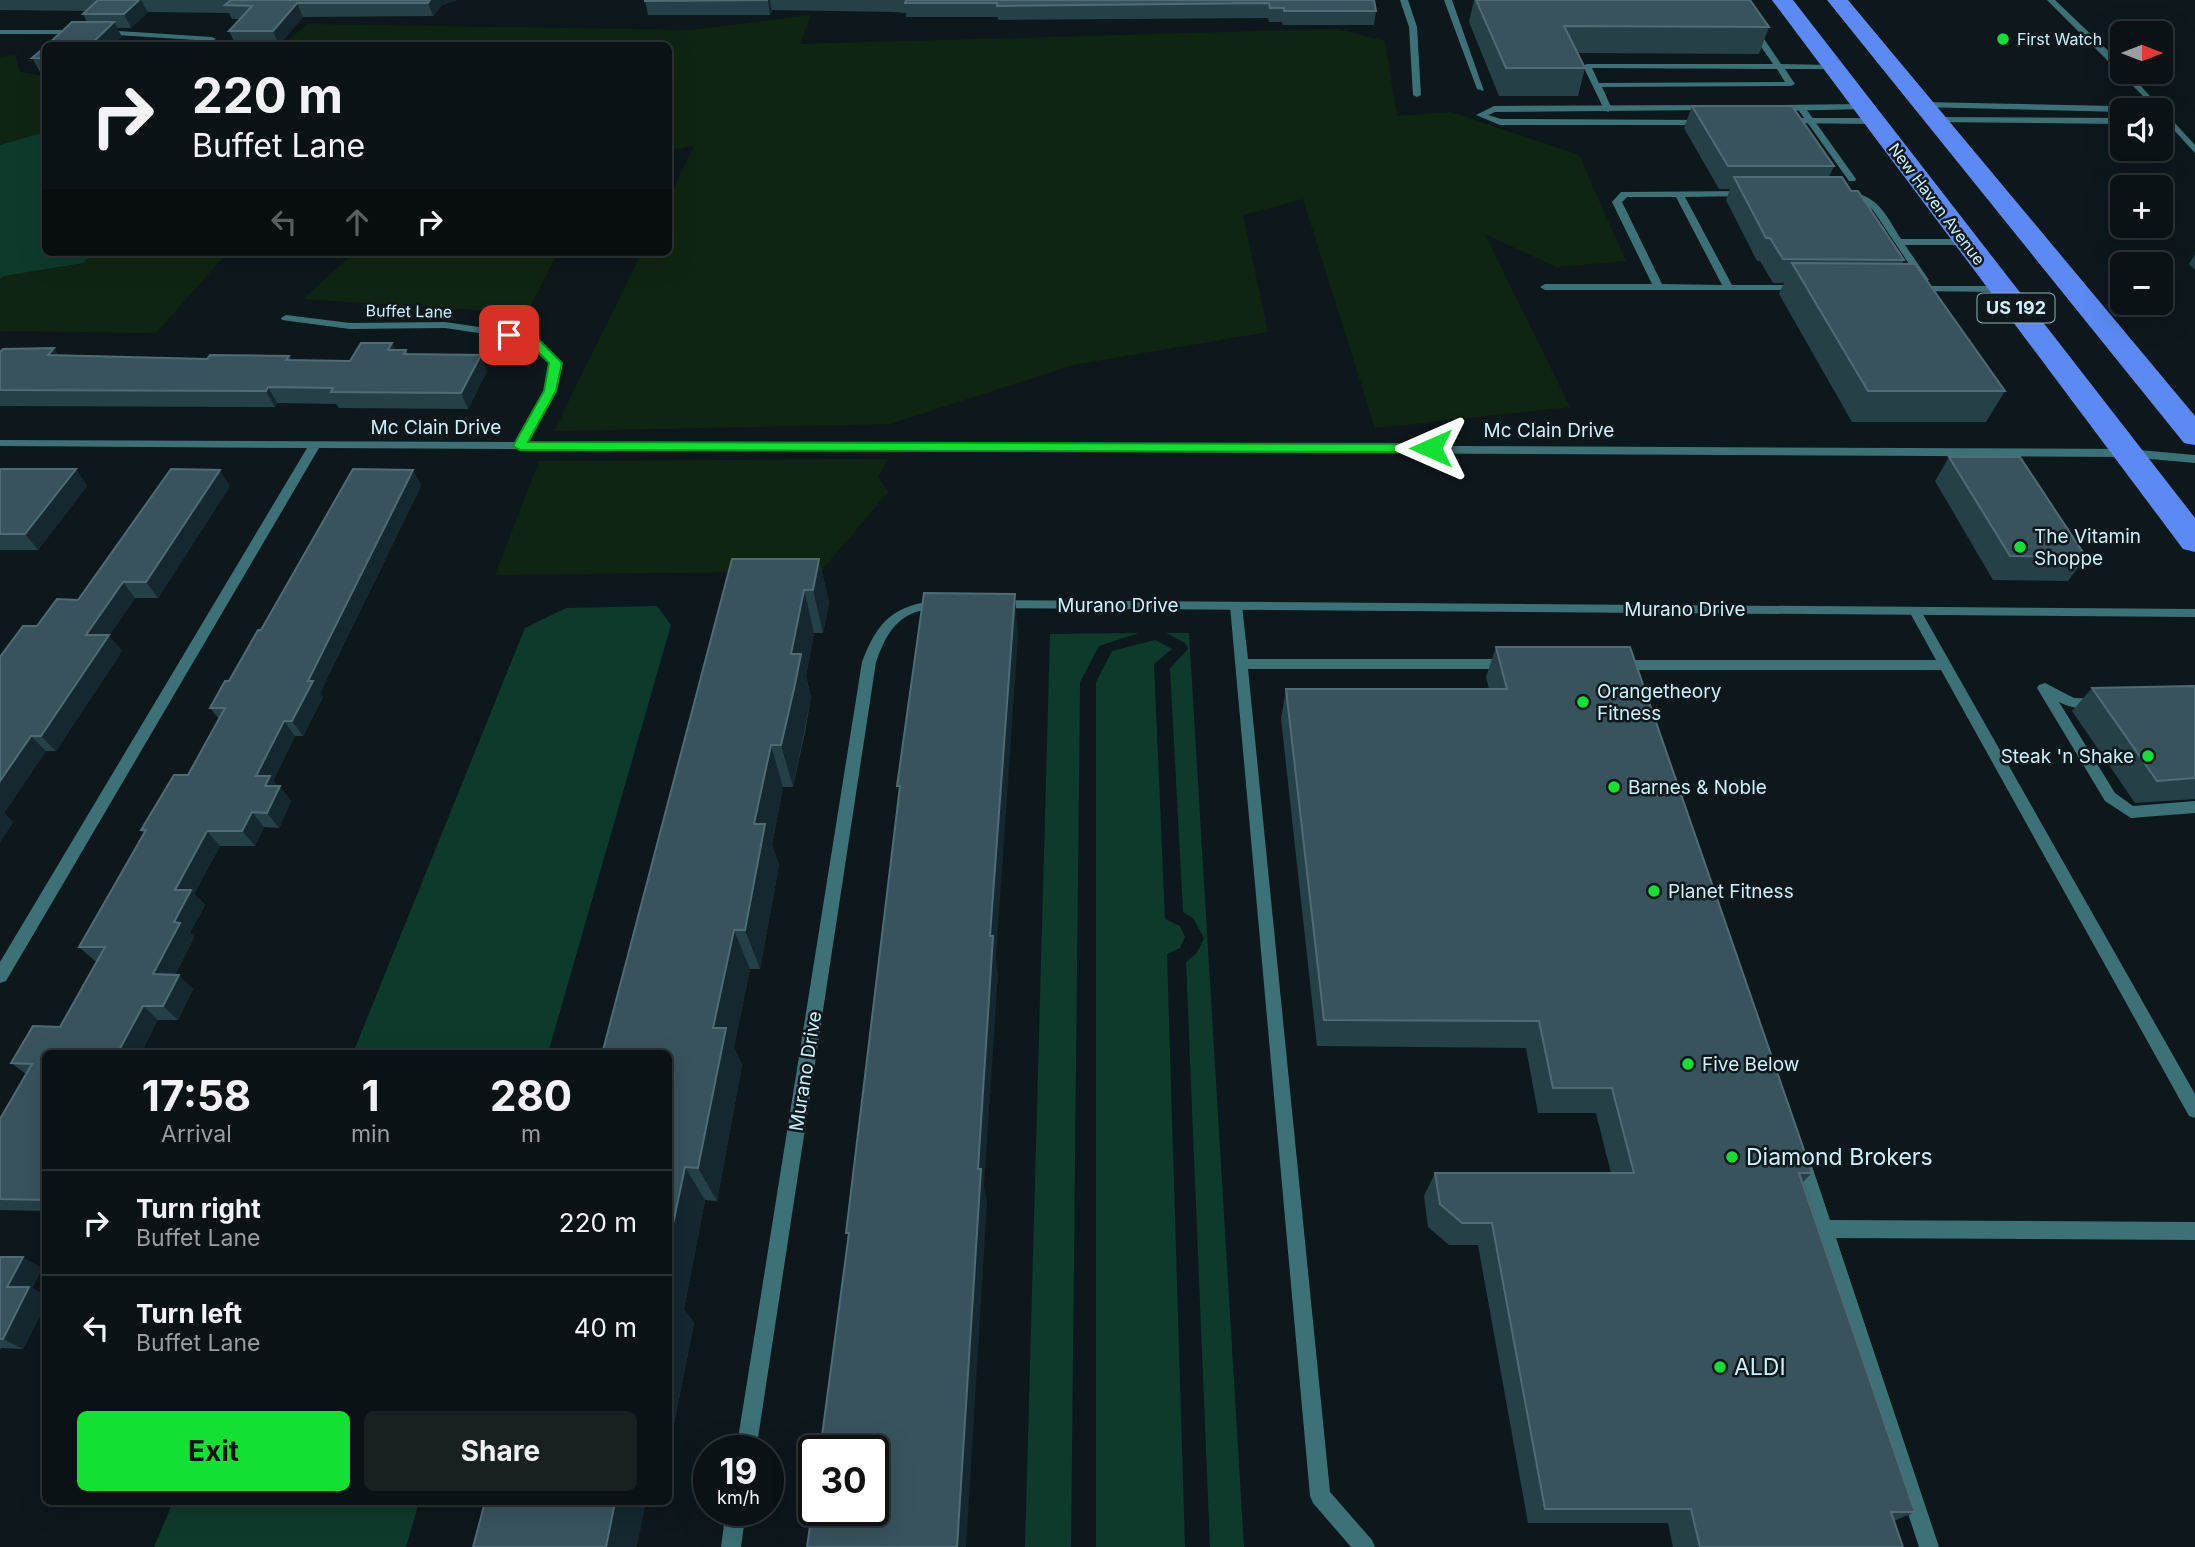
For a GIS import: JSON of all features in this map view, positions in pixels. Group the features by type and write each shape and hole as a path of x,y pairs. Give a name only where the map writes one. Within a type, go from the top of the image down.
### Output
{"main road":[{"name":"New Haven Avenue","path":"1782,0 2195,541"},
{"name":"US 192","path":"1837,0 2195,436"},
{"path":"1835,71 1884,102 1929,112"},
{"path":"1868,114 1928,131 1957,147"}],"street":[{"path":"1404,0 1413,27 1417,95"},
{"path":"1448,0 1481,89"},
{"path":"2051,0 2110,57"},
{"path":"1597,85 1791,84 1749,24"},
{"path":"0,32 127,32 212,39"},
{"path":"1608,108 1587,66 1779,67 1835,71"},
{"path":"2136,84 2150,98"},
{"path":"1717,122 1500,122 1480,116 1494,109 1718,108"},
{"path":"1760,108 1801,108 1868,114"},
{"path":"1801,108 1852,179"},
{"path":"1929,112 2110,110"},
{"path":"1929,112 2110,120"},
{"path":"1771,121 1811,121 1868,114"},
{"path":"2173,128 2195,150"},
{"path":"1660,288 1617,202 1624,194 1762,194"},
{"path":"1679,194 1729,288"},
{"path":"1832,194 1860,194 1869,199 1930,289"},
{"path":"1898,242 1966,242"},
{"path":"1545,287 1810,288"},
{"path":"1903,289 2002,289"},
{"name":"Buffet Lane","path":"286,318 350,326 445,325 533,340 556,363 550,391 520,446"},
{"name":"Mc Clain Drive","path":"0,443 2128,453 2195,458"},
{"path":"0,976 314,446"},
{"name":"Murano Drive","path":"748,1435 869,662 879,632 898,615 924,605 953,604"},
{"name":"Murano Drive","path":"980,604 2195,613"},
{"path":"1236,606 1320,1496 1365,1547"},
{"path":"1915,611 2195,1110"},
{"path":"1242,664 1527,664"},
{"path":"1609,664 1638,671 1945,665"},
{"path":"2113,703 2072,703 2043,688 2110,797 2131,812 2195,807"},
{"path":"1794,1139 1929,1547"},
{"path":"1824,1229 2195,1231"},
{"path":"731,1547 734,1526"}],"shaded area":[{"path":"811,15 800,44 1337,29 1385,41 1397,116 1451,112 1579,155 1626,261 1556,267 1485,234 1570,407 1375,428 1303,199 1243,215 1268,332 1073,365 890,424 554,431 640,256 672,256 672,192 694,146 672,150 672,42 286,42 307,24 693,30"},
{"path":"15,55 20,72 42,76 42,133 0,145 0,57"},
{"path":"42,133 42,256 90,256 84,263 4,276 0,279 0,145"},
{"path":"90,256 224,256 156,333 0,331 0,279 4,276 84,263"},
{"path":"351,256 556,256 527,313 303,299"},
{"path":"888,459 878,477 888,492 821,571 495,575 539,461"},
{"path":"657,606 671,625 549,1050 354,1050 525,628 566,608"},
{"path":"1139,633 1099,646 1080,682 1071,1547 1025,1547 1050,634"},
{"path":"1166,633 1189,633 1244,1547 1210,1547 1186,962 1197,953 1204,938 1193,918 1183,912 1170,668 1188,649 1185,643"},
{"path":"1155,640 1172,649 1154,664 1165,919 1180,926 1185,937 1180,948 1167,954 1185,1547 1096,1547 1096,682 1112,651"},
{"path":"172,1505 418,1505 406,1547 154,1547"}],"building":[{"path":"98,0 139,0 124,14 83,14"},
{"path":"231,0 430,0 428,3 297,3 273,31 229,31 252,6 225,5"},
{"path":"645,0 768,0 645,1"},
{"path":"906,0 1374,0 1376,11 1284,11 1284,8 1270,8 1269,3 997,6 997,3 905,3"},
{"path":"1476,0 1750,0 1769,27 1564,26 1585,68 1506,68"},
{"path":"72,22 114,22 93,42 50,42"},
{"path":"42,49 42,58 32,58"},
{"path":"1692,106 1792,106 1834,166 1728,166"},
{"path":"1734,177 1842,177 1851,191 1858,191 1904,260 1783,259 1770,238 1766,238"},
{"path":"1792,263 1915,264 2005,391 1868,391"},
{"path":"361,343 392,343 388,350 406,350 404,354 481,355 461,393 331,392 333,388 268,387 266,391 0,390 0,352 3,349 54,348 48,355 207,359 210,355 289,356 286,360 350,361"},
{"path":"1949,457 2020,457 2086,557 2010,556"},
{"path":"0,469 76,469 25,534 0,534"},
{"path":"171,469 220,470 146,582 123,582 86,635 109,635 41,736 31,736 0,781 0,657 23,626 37,626 57,599 78,600"},
{"path":"353,469 413,470 308,681 313,681 292,721 284,721 256,776 270,776 265,786 280,786 267,813 252,812 242,831 207,831 175,890 191,890 174,922 180,923 153,974 179,975 163,1006 143,1006 119,1050 42,1050 42,1200 0,1199 0,1119 32,1064 11,1063 33,1026 60,1027 105,947 79,947 146,830 141,830 174,775 188,775 225,708 210,708 258,630 261,630"},
{"path":"732,559 819,559 813,590 804,590 791,654 801,654 781,745 771,745 754,824 765,824 745,930 734,930 713,1028 726,1028 698,1168 685,1167 672,1229 672,1050 603,1050"},
{"path":"924,593 1015,594 990,936 993,936 978,1169 981,1169 957,1547 807,1547 810,1526 889,1526 889,1435 822,1435 849,1233 846,1233 900,786 897,786"},
{"path":"1496,647 1630,647 1812,1173 1799,1173 1915,1512 1891,1512 1903,1547 1700,1547 1691,1509 1545,1509 1492,1223 1462,1223 1440,1204 1435,1173 1634,1173 1612,1088 1553,1088 1539,1021 1324,1020 1286,689 1507,689"},
{"path":"2195,686 2195,778 2157,781 2092,688"},
{"path":"0,1257 23,1257 7,1287 29,1287 3,1339 0,1339"},
{"path":"484,1505 614,1505 606,1547 473,1547"}],"place":[{"name":"First Watch","path":"2003,39"},
{"name":"The Vitamin Shoppe","path":"2020,547"},
{"name":"Orangetheory Fitness","path":"1583,702"},
{"name":"Steak 'n Shake","path":"2148,756"},
{"name":"Barnes & Noble","path":"1614,787"},
{"name":"Planet Fitness","path":"1654,891"},
{"name":"Five Below","path":"1688,1064"},
{"name":"Diamond Brokers","path":"1732,1157"},
{"name":"ALDI","path":"1720,1367"}],"route":[{"path":"509,335 533,340 556,363 550,391 520,446 1431,448"}]}
